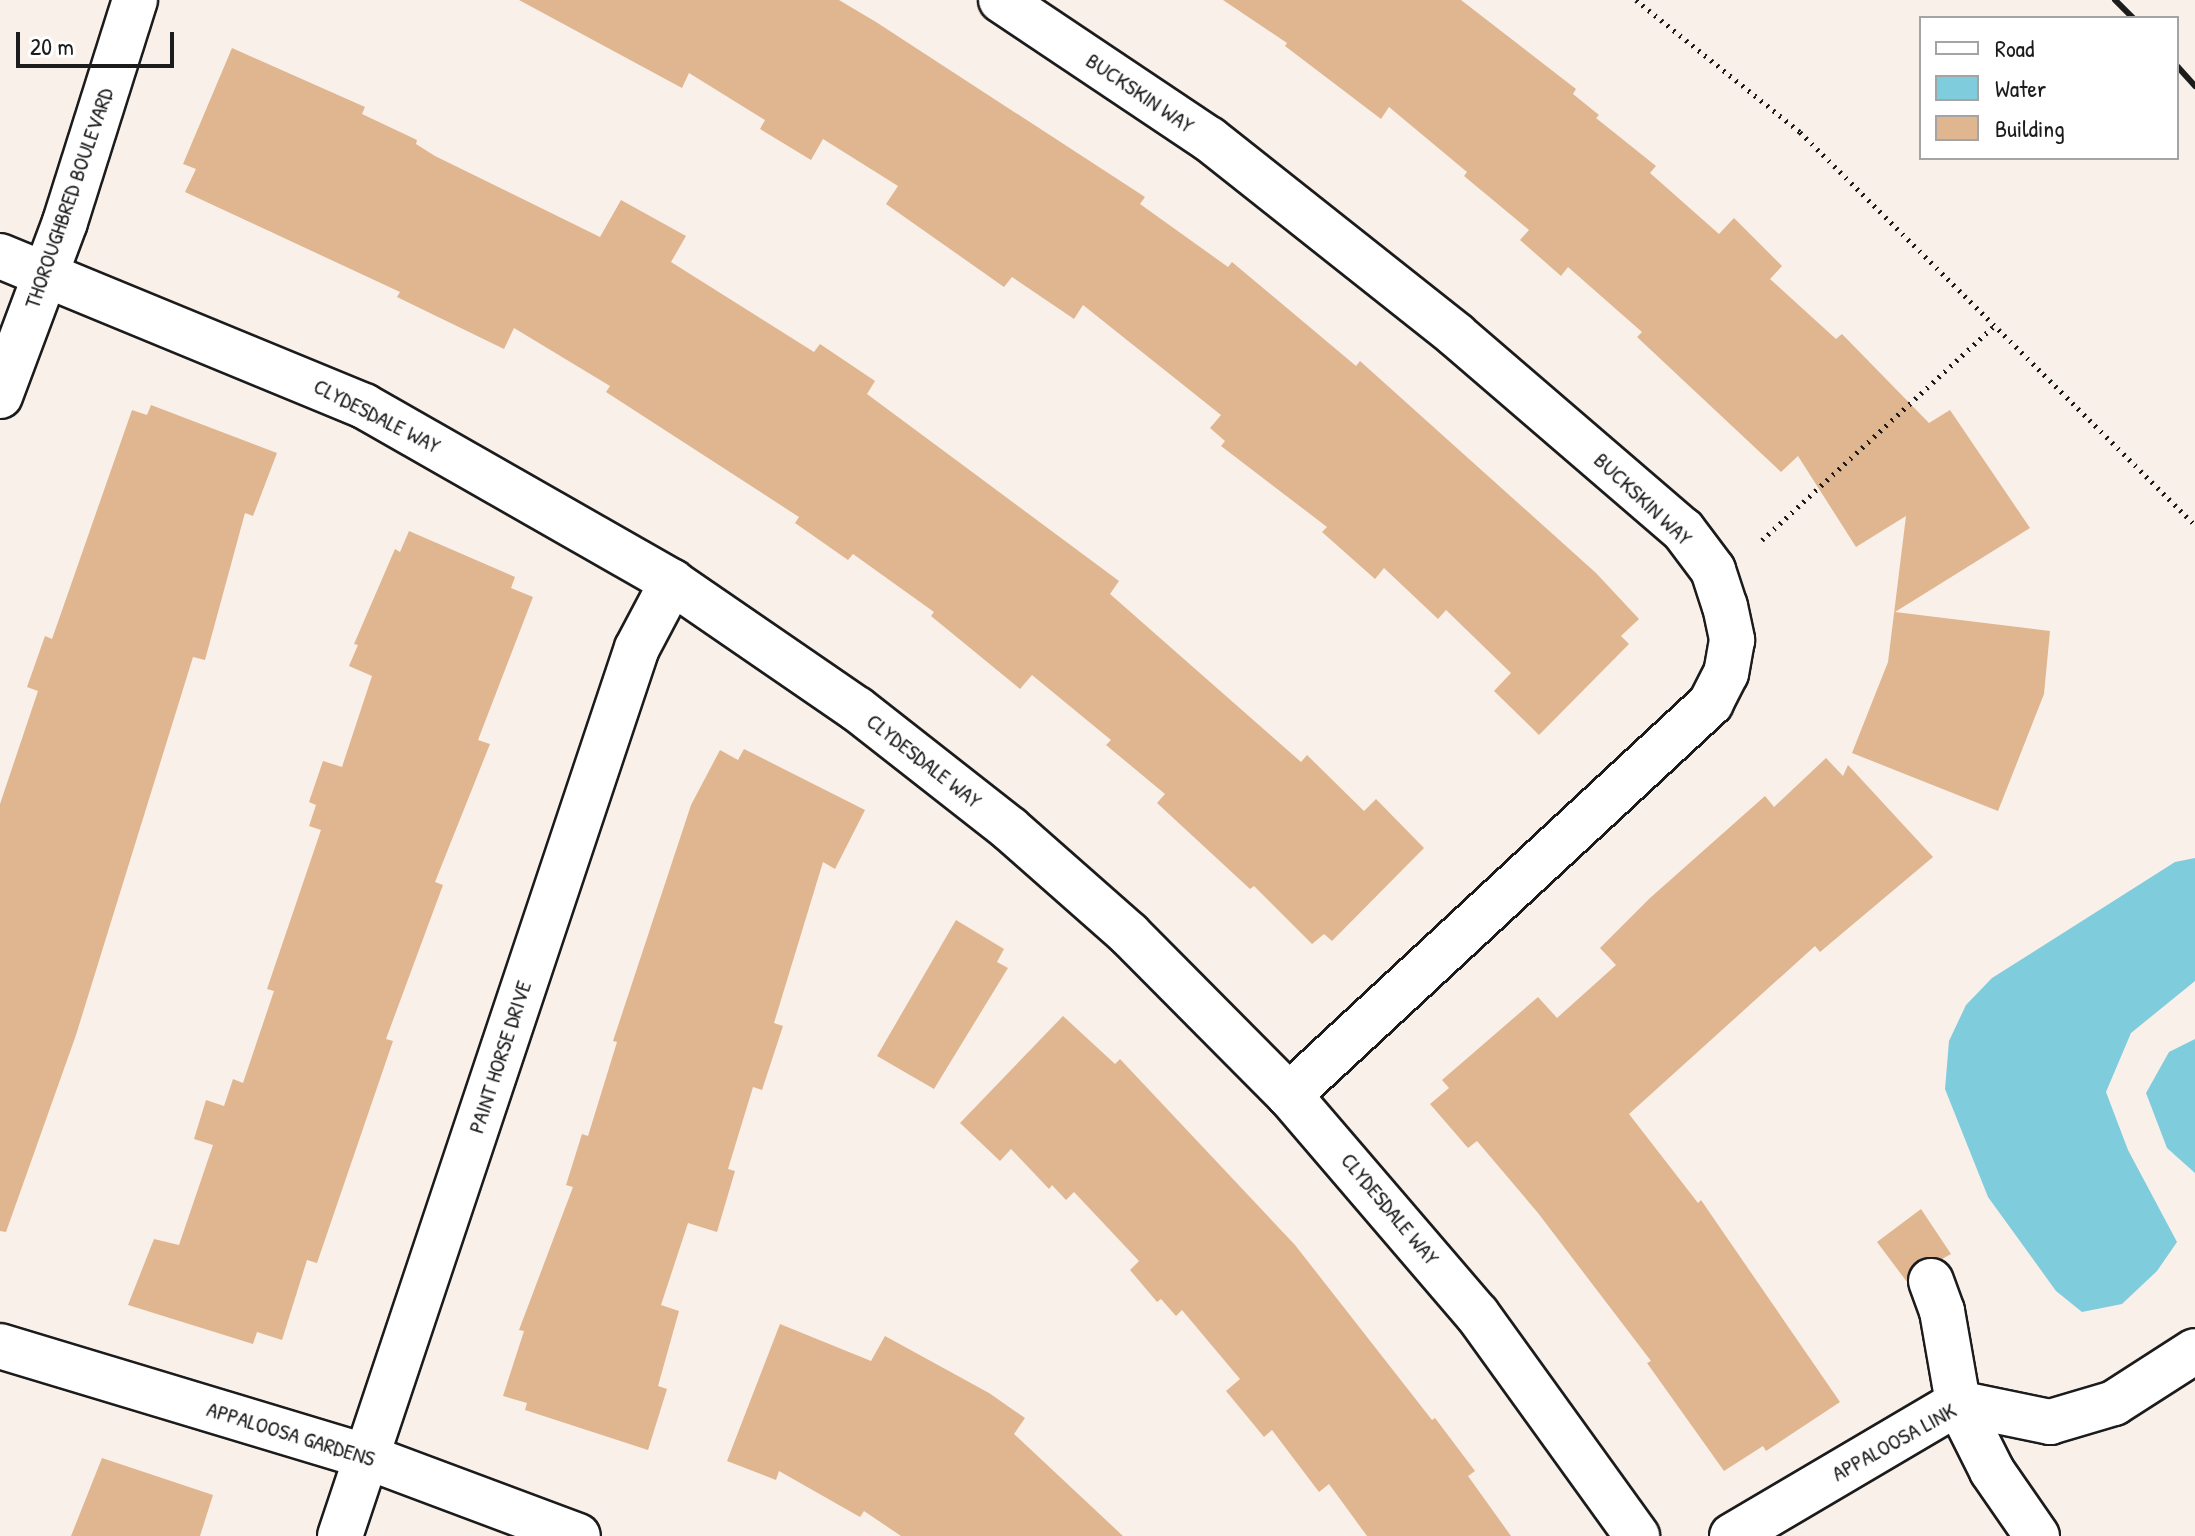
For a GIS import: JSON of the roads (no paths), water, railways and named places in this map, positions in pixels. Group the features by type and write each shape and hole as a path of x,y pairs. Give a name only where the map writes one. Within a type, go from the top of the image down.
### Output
{"street":[{"name":"THOROUGHBRED BOULEVARD","path":"0,396 44,270 65,222 135,0"},
{"name":"BUCKSKIN WAY","path":"1001,0 1209,139 1456,335 1683,530 1713,570 1725,606 1732,640 1726,673 1711,703 1289,1095"},
{"name":"CLYDESDALE WAY","path":"0,256 44,270 364,406 672,582 857,709 1010,829 1129,934 1289,1095 1477,1314 1637,1536"},
{"name":"PAINT HORSE DRIVE","path":"340,1536 637,648 672,582"},
{"path":"1931,1281 1942,1311 1958,1403 1992,1471 2037,1536"},
{"name":"APPALOOSA GARDENS","path":"0,1346 367,1457 578,1536"},
{"name":"APPALOOSA LINK","path":"1732,1536 1958,1403 2050,1422 2114,1403 2195,1351"}],"water":[{"path":"2195,858 2195,981 2131,1033 2106,1092 2128,1150 2177,1242 2157,1271 2122,1304 2082,1312 2056,1291 1988,1197 1945,1089 1949,1041 1966,1005 1992,978 2175,862"},
{"path":"2195,1039 2195,1173 2167,1148 2146,1093 2169,1052"}],"railway":[{"path":"2115,0 2131,16"},
{"path":"2179,68 2195,86"}]}
